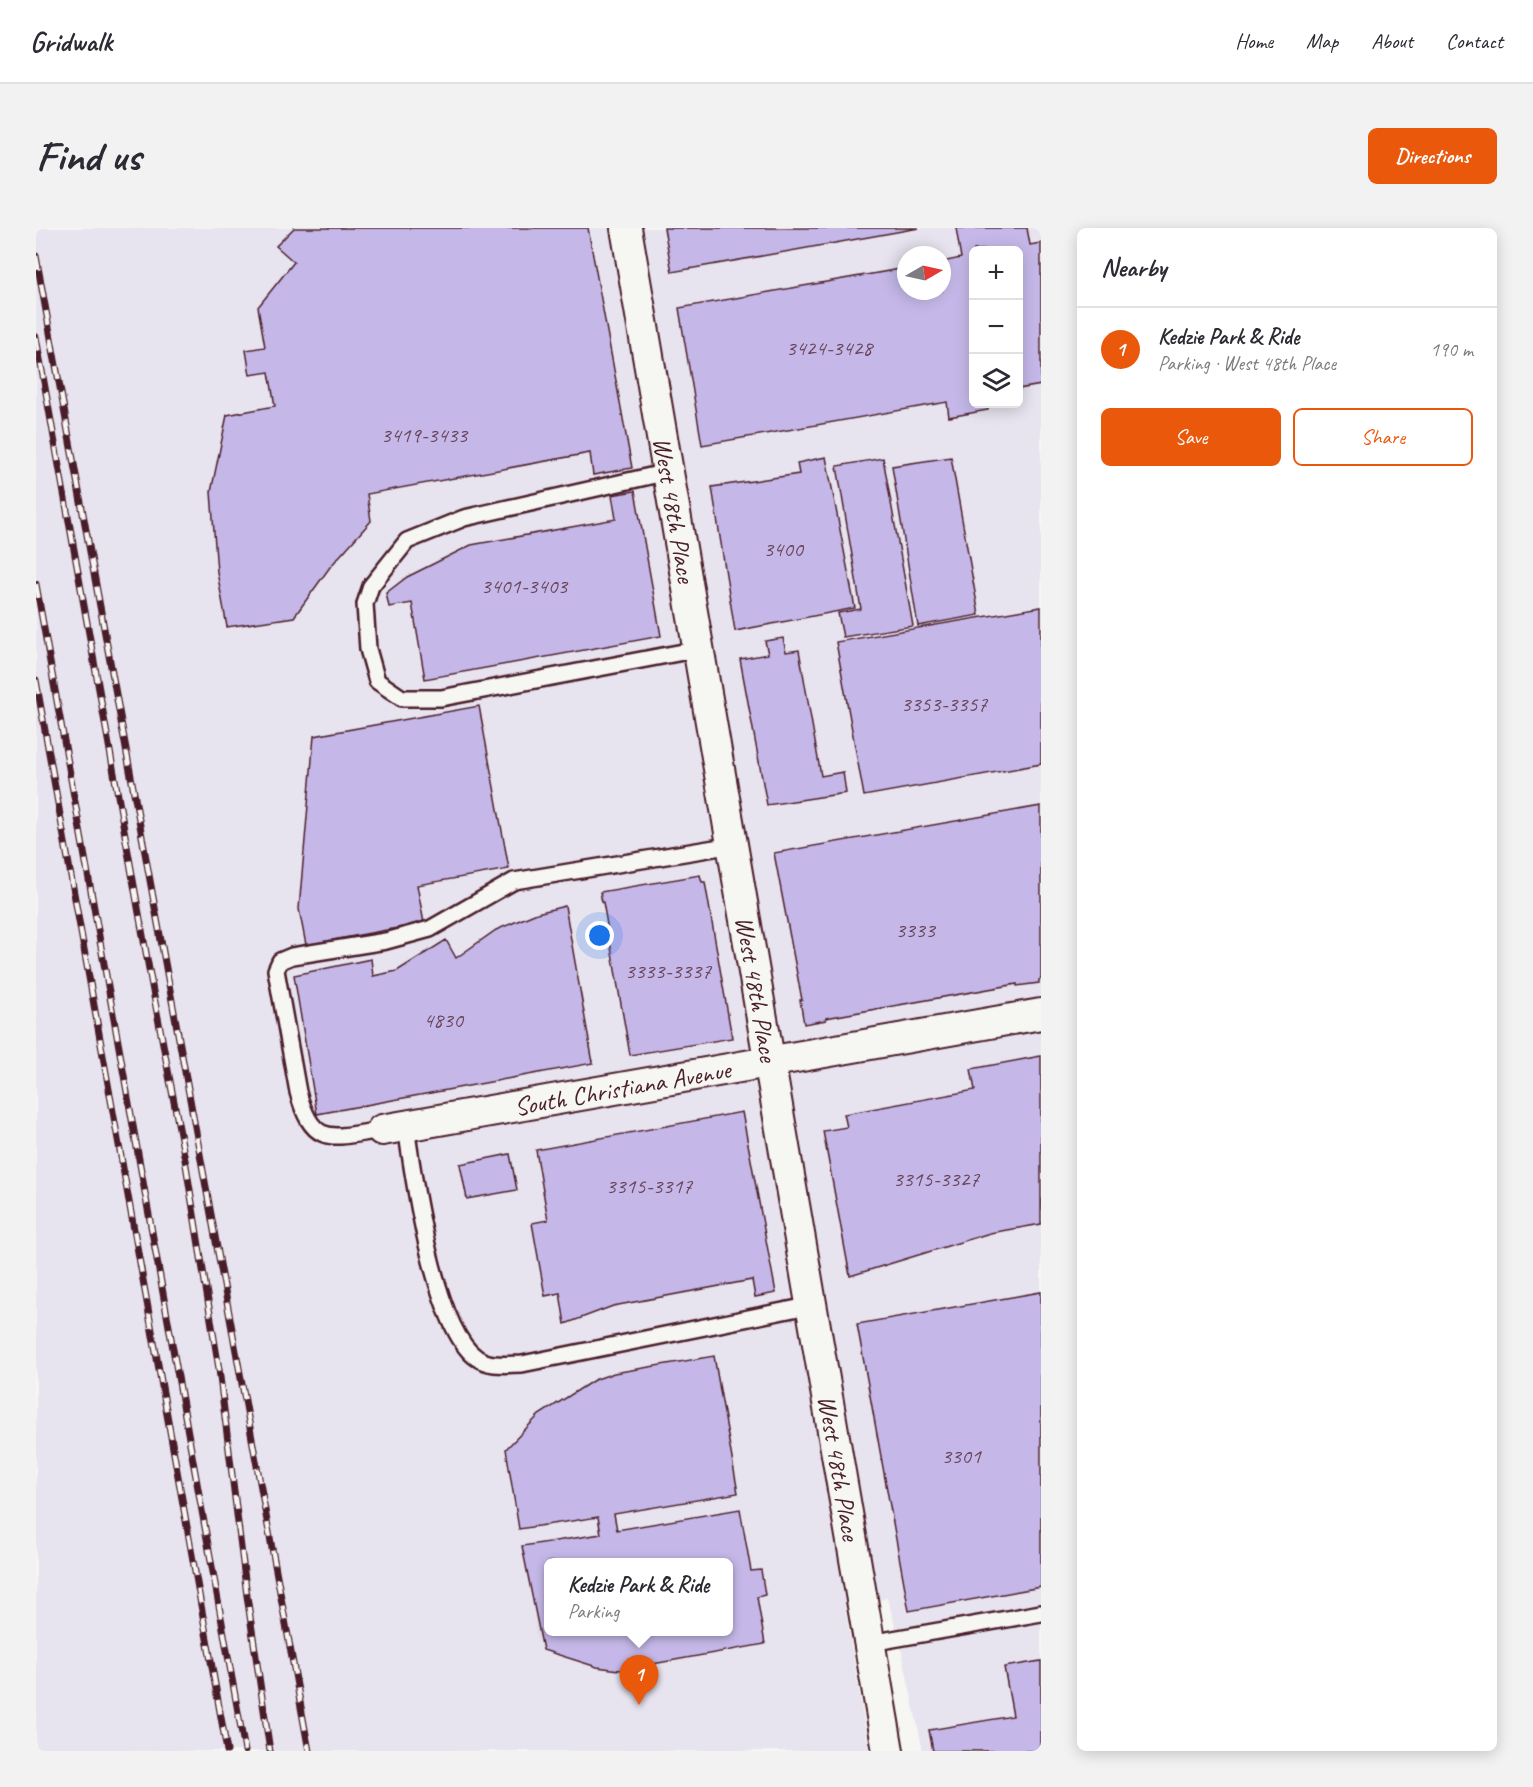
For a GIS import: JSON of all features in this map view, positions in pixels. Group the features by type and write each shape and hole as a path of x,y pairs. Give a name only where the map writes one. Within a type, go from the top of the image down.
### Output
{"street":[{"name":"West 48th Place","path":"626,228 888,1751"},
{"name":"South Christiana Avenue","path":"394,1128 1041,1014"}],"lane":[{"path":"668,472 464,518 407,541 371,586 365,604 368,649 377,681 402,698 441,698 699,649"},
{"path":"733,845 514,881 430,929 386,941 292,956 280,961 276,970 298,1092 310,1125 320,1134 337,1136 394,1128 424,1229 444,1308 463,1344 485,1363 522,1364 813,1305"},
{"path":"870,1643 1041,1613"}],"shaded area":[{"path":"36,228 1041,228 1041,1751 923,1751 899,1638 887,1598 845,1608 869,1751 36,1751"}],"building":[{"path":"294,228 588,228 632,468 593,475 590,453 367,494 371,521 330,567 294,617 227,627 217,572 211,492 227,415 275,406 269,372 250,375 246,350 265,347 258,307 294,262 276,246"},
{"path":"664,228 919,228 672,272"},
{"path":"956,228 1027,228 1030,245 1041,243 1041,385 1023,388 1023,246 969,246 969,408 988,408 988,410 949,417 947,402 702,445 679,308 897,270 897,300 951,300 951,260 961,258"},
{"path":"826,457 855,608 735,631 712,487 799,474 797,463"},
{"path":"951,457 979,615 918,626 892,466"},
{"path":"883,458 913,626 843,637 838,613 861,609 837,466"},
{"path":"635,491 661,636 425,679 412,603 389,607 386,593 407,577 471,545 616,519 612,495"},
{"path":"1041,607 1041,764 864,796 836,642"},
{"path":"783,638 786,652 799,650 821,776 843,772 846,793 767,805 740,659 768,654 765,641"},
{"path":"479,706 509,869 417,885 424,923 306,945 299,909 314,736"},
{"path":"1041,806 1041,979 1039,983 1017,986 1017,984 826,1018 826,1020 804,1024 800,1000 802,1000 774,853"},
{"path":"700,875 702,882 705,882 732,1038 630,1055 600,892"},
{"path":"565,906 593,1063 317,1114 294,975 371,959 373,976 397,971 446,940 456,958 496,930 537,913"},
{"path":"1041,1056 1041,1224 990,1233 850,1276 823,1131 847,1127 844,1114 975,1090 971,1069"},
{"path":"742,1112 776,1293 755,1297 752,1280 613,1306 565,1324 560,1293 545,1296 532,1223 548,1220 536,1150"},
{"path":"510,1154 517,1190 467,1199 460,1164"},
{"path":"1041,1292 1041,1587 909,1611 857,1324"},
{"path":"714,1356 738,1493 614,1514 617,1530 740,1509 751,1571 761,1570 765,1595 757,1597 765,1644 619,1670 597,1667 543,1650 522,1546 601,1534 598,1517 519,1529 506,1449 539,1415 594,1380 614,1373"},
{"path":"1041,1661 1041,1751 933,1751 929,1730 1013,1716 1004,1667"}],"railway":[{"path":"36,256 309,1751"},
{"path":"36,337 186,1165 219,1369 247,1596 270,1751"},
{"path":"36,584 245,1751"},
{"path":"36,680 227,1751"}],"place":[{"name":"Kedzie Park & Ride","path":"639,1705"}]}
